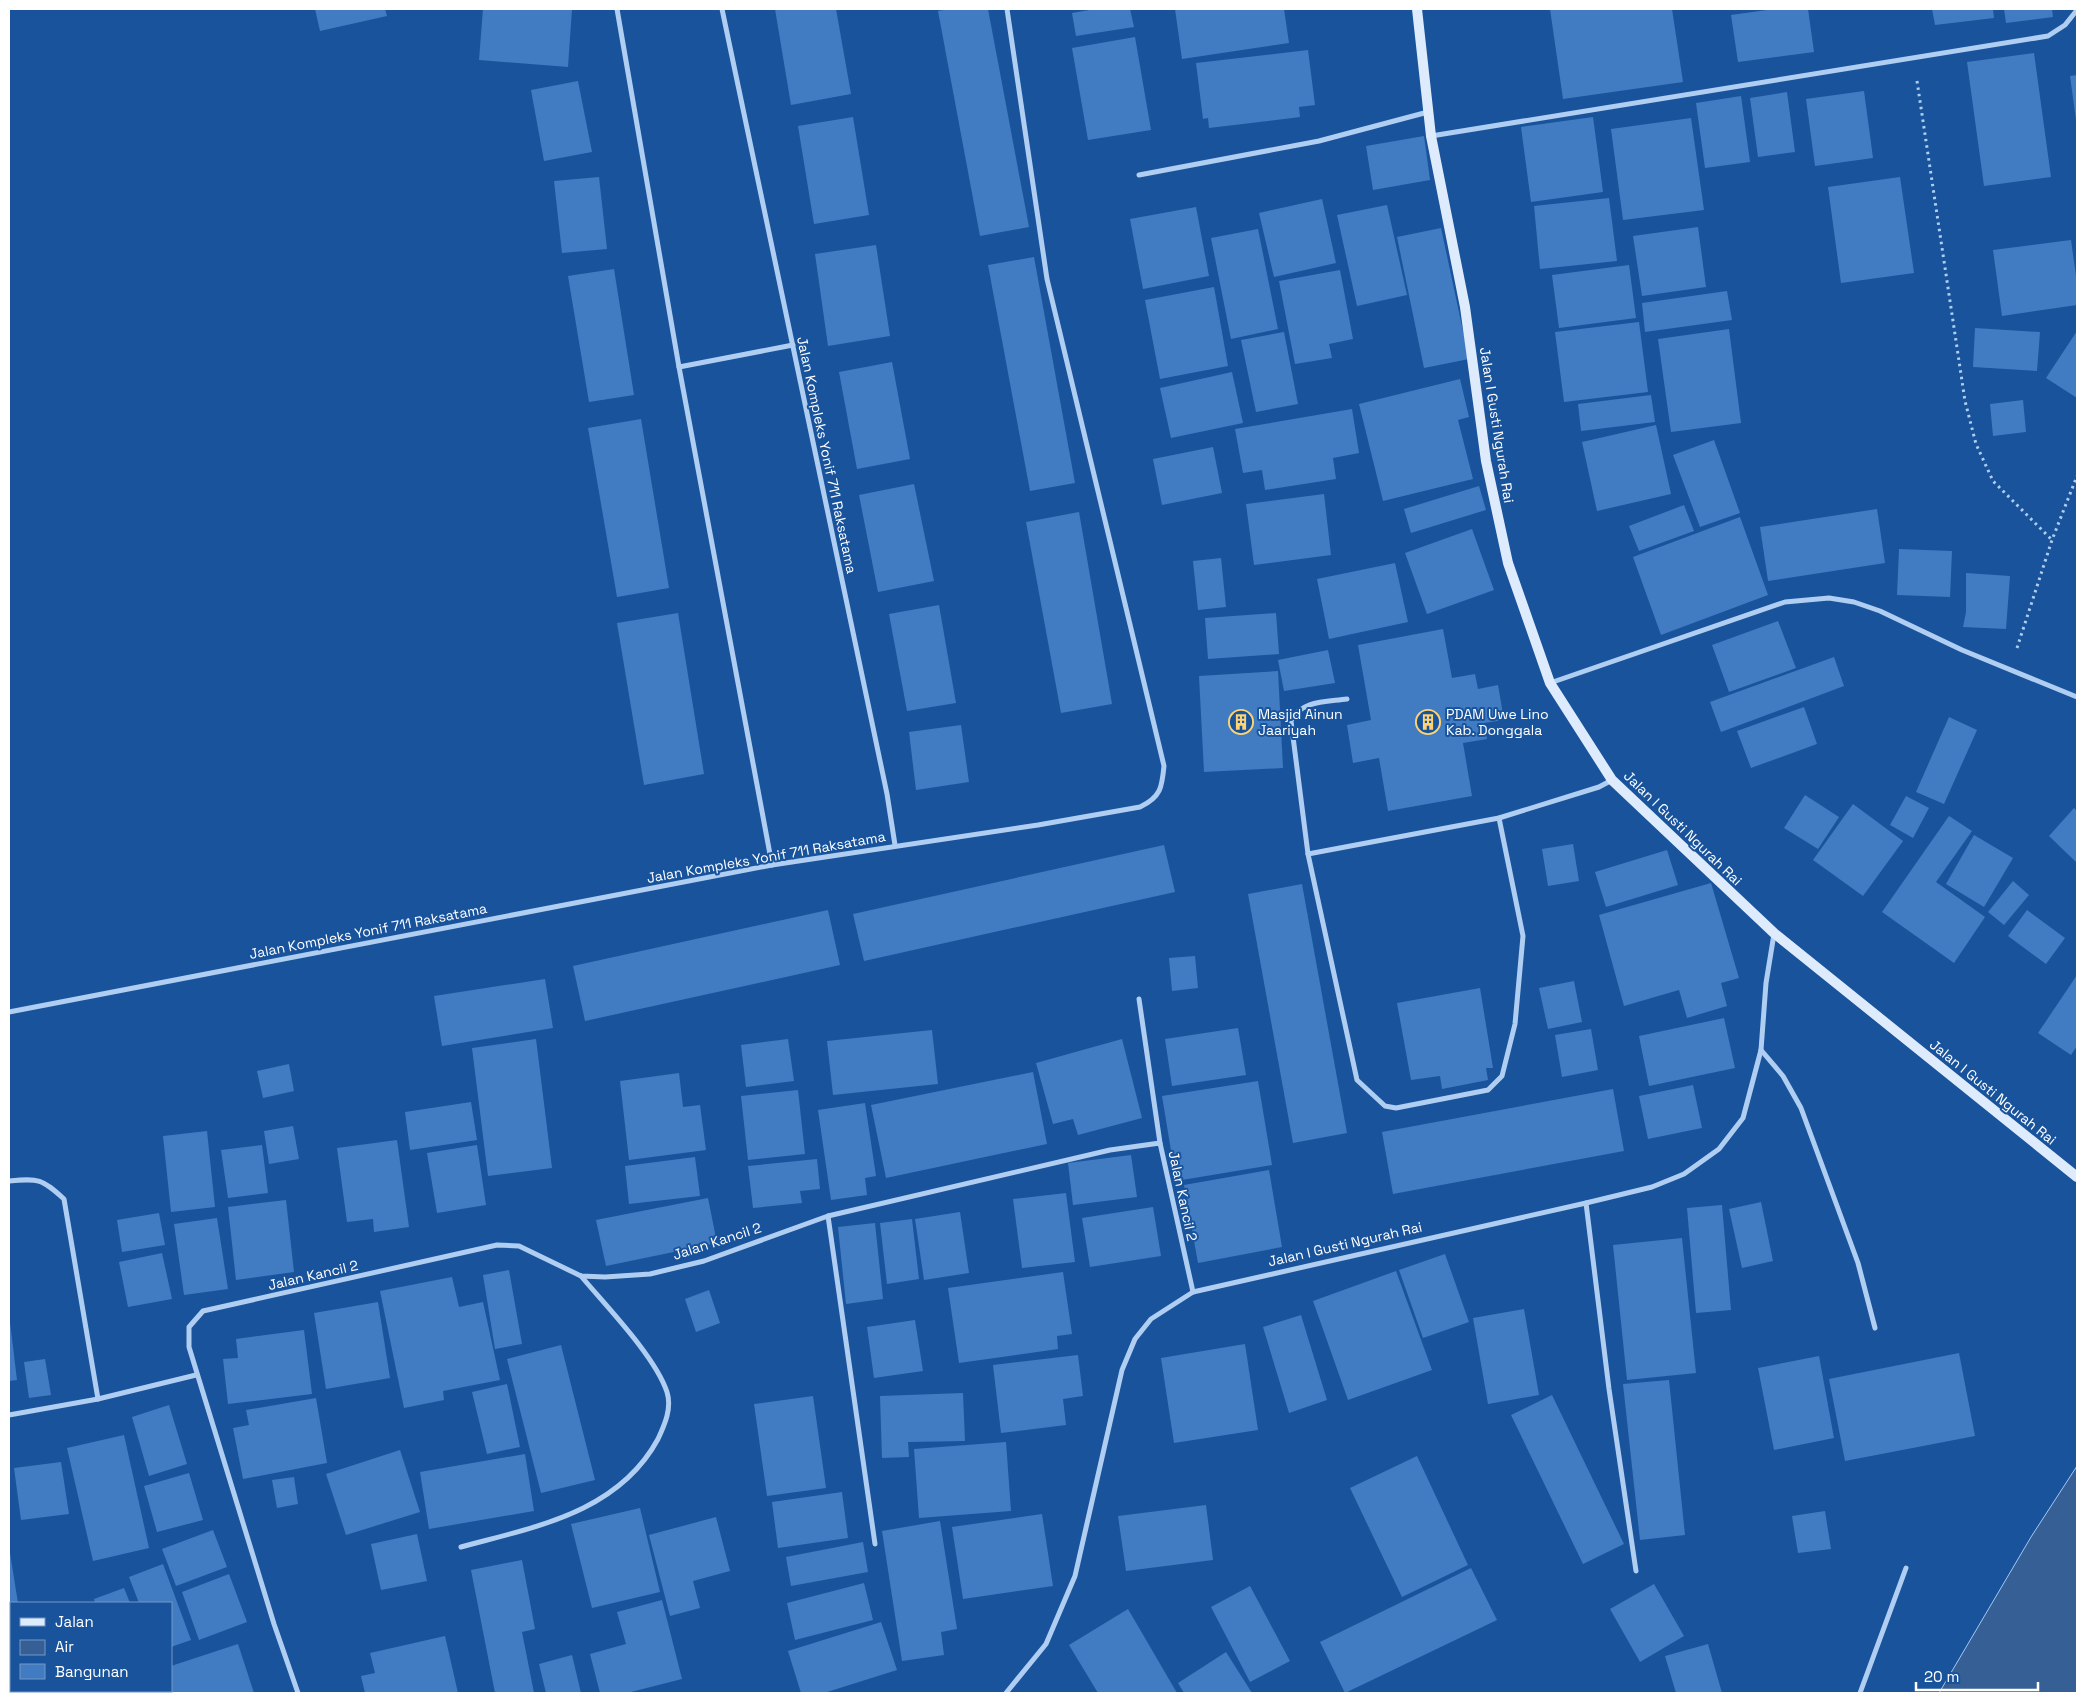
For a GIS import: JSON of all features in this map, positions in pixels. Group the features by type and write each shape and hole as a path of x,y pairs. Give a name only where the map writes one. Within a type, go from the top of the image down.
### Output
{"main road":[{"name":"Jalan I Gusti Ngurah Rai","path":"1417,9 1431,136 1465,307 1490,480 1508,563 1550,683 1612,780 1774,933 2077,1177"}],"street":[{"path":"617,9 679,366 772,865"},
{"name":"Jalan Kompleks Yonif 711 Raksatama","path":"9,1012 772,865 895,845 887,794 722,9"},
{"path":"895,845 1038,825 1140,807 1152,802 1162,787 1164,766 1047,279 1007,9"},
{"path":"1431,136 2048,36 2065,25 2077,10"},
{"path":"1139,175 1319,141 1428,112"},
{"path":"679,366 793,345"},
{"path":"1550,683 1785,602 1829,598 1854,602 1880,611 1962,650 2077,697"},
{"path":"1347,698 1304,706 1295,712 1292,721 1308,854 1357,1080 1385,1106 1396,1108 1488,1090 1502,1076 1515,1024 1523,936 1499,818"},
{"path":"1308,854 1499,818 1599,787 1612,780"},
{"name":"Jalan I Gusti Ngurah Rai","path":"1006,1693 1046,1644 1076,1576 1122,1370 1135,1339 1151,1319 1193,1292 1586,1203 1652,1187 1684,1174 1719,1148 1743,1118 1761,1050 1766,983 1774,933"},
{"path":"1139,999 1160,1143"},
{"path":"1761,1050 1783,1076 1801,1108 1858,1263 1875,1328"},
{"name":"Jalan Kancil 2","path":"298,1693 274,1624 188,1347 189,1327 203,1311 497,1245 519,1246 581,1276 605,1277 650,1274 704,1261 828,1216 1110,1150 1160,1143 1193,1292"},
{"path":"9,1181 32,1178 47,1184 64,1199 98,1399"},
{"path":"1586,1203 1609,1389 1636,1571"},
{"path":"828,1216 875,1544"},
{"path":"461,1547 545,1524 578,1512 623,1481 644,1461 665,1424 669,1408 667,1391 654,1366 581,1276"},
{"path":"9,1415 98,1399 196,1375"},
{"path":"1860,1693 1906,1568"}],"path":[{"path":"1914,58 1965,402 1976,444 1993,480 2052,540"},
{"path":"2010,670 2052,540 2077,476"}],"water":[{"path":"2077,1466 2077,1693 1939,1693 2031,1537"}],"building":[{"path":"315,9 385,9 387,16 320,31"},
{"path":"483,9 572,9 568,67 479,60"},
{"path":"775,9 836,9 851,94 791,105"},
{"path":"949,9 988,9 1029,227 980,236 938,11"},
{"path":"1095,9 1130,9 1134,27 1076,36 1072,13"},
{"path":"1175,9 1284,9 1289,43 1182,59"},
{"path":"1550,9 1672,9 1683,82 1563,99"},
{"path":"1774,9 1808,9 1814,52 1738,62 1731,15"},
{"path":"1932,9 1993,9 1994,18 1935,25"},
{"path":"2004,9 2052,9 2053,17 2006,23"},
{"path":"1135,37 1151,130 1088,140 1072,48"},
{"path":"1308,50 1315,105 1299,107 1300,117 1209,128 1208,118 1203,119 1196,63"},
{"path":"2034,53 2051,177 1984,186 1967,62"},
{"path":"2077,75 2077,120 2076,120 2070,76"},
{"path":"578,81 592,152 544,161 531,90"},
{"path":"1864,91 1873,158 1815,166 1806,99"},
{"path":"1787,92 1795,152 1758,157 1750,98"},
{"path":"1741,96 1750,162 1705,168 1696,103"},
{"path":"853,117 869,215 814,224 798,126"},
{"path":"1593,117 1603,192 1531,202 1521,127"},
{"path":"1691,118 1704,210 1623,220 1611,129"},
{"path":"1424,136 1430,180 1373,190 1366,146"},
{"path":"599,177 607,249 562,253 554,181"},
{"path":"1900,177 1914,273 1841,283 1828,187"},
{"path":"1609,198 1617,261 1540,269 1534,206"},
{"path":"1322,199 1336,263 1274,277 1259,213"},
{"path":"1387,205 1407,295 1357,306 1337,215"},
{"path":"1196,207 1209,276 1143,289 1130,219"},
{"path":"1698,227 1706,287 1642,296 1633,236"},
{"path":"1441,228 1469,359 1424,368 1397,237"},
{"path":"1258,229 1278,329 1231,339 1211,238"},
{"path":"2071,240 2077,283 2077,305 2002,316 1993,250"},
{"path":"876,245 890,336 828,346 815,254"},
{"path":"1034,257 1075,483 1030,491 988,265"},
{"path":"1629,265 1636,318 1559,328 1552,275"},
{"path":"614,269 634,395 589,402 568,276"},
{"path":"1340,270 1353,339 1329,344 1332,358 1295,364 1279,281"},
{"path":"1214,287 1228,366 1160,379 1145,300"},
{"path":"1727,291 1732,320 1645,332 1642,303"},
{"path":"1639,322 1648,392 1564,402 1555,332"},
{"path":"1975,328 2040,332 2037,371 1973,367"},
{"path":"1729,329 1741,423 1671,432 1658,339"},
{"path":"2077,331 2077,398 2046,378"},
{"path":"1284,332 1298,404 1256,412 1241,340"},
{"path":"892,362 910,459 857,469 839,372"},
{"path":"1232,372 1243,423 1171,438 1160,388"},
{"path":"1460,379 1469,417 1458,420 1473,479 1383,501 1359,404"},
{"path":"1651,395 1655,422 1581,431 1578,404"},
{"path":"2023,400 2026,432 1993,436 1990,404"},
{"path":"1352,409 1359,453 1333,458 1336,479 1265,490 1262,470 1243,473 1235,429"},
{"path":"641,419 669,588 617,597 588,428"},
{"path":"1656,425 1671,494 1597,511 1582,442"},
{"path":"1714,440 1740,513 1700,527 1673,455"},
{"path":"1213,447 1222,493 1162,505 1153,459"},
{"path":"914,484 934,581 878,592 859,495"},
{"path":"1479,486 1486,510 1411,533 1404,509"},
{"path":"1324,494 1331,555 1254,565 1246,504"},
{"path":"1684,505 1694,531 1639,551 1629,526"},
{"path":"1877,509 1885,563 1768,581 1760,527"},
{"path":"1079,512 1112,704 1061,713 1026,522"},
{"path":"1740,517 1768,595 1661,635 1633,557"},
{"path":"1472,529 1494,590 1427,614 1405,553"},
{"path":"1899,549 1952,551 1950,597 1897,595"},
{"path":"1221,558 1226,607 1198,610 1193,561"},
{"path":"1395,563 1408,622 1329,639 1317,579"},
{"path":"1966,573 2010,576 2006,629 1963,627 1966,612"},
{"path":"939,605 956,703 907,711 889,614"},
{"path":"678,613 704,774 644,785 617,623"},
{"path":"1276,613 1279,654 1208,659 1205,618"},
{"path":"1778,621 1796,668 1729,692 1712,645"},
{"name":"PDAM Uwe Lino Kab. Donggala","path":"1443,629 1452,678 1475,674 1478,689 1498,685 1504,720 1484,723 1487,739 1463,743 1472,796 1388,811 1379,758 1353,763 1347,725 1371,720 1358,645"},
{"path":"1328,650 1335,683 1284,691 1278,660"},
{"path":"1834,657 1844,686 1721,732 1710,702"},
{"name":"Masjid Ainun Jaariyah","path":"1278,671 1283,768 1204,772 1199,676"},
{"path":"1804,707 1817,744 1751,768 1737,731"},
{"path":"1949,717 1977,730 1944,804 1916,792"},
{"path":"961,725 969,782 916,790 909,732"},
{"path":"1805,795 1839,817 1818,849 1784,828"},
{"path":"1906,796 1929,808 1913,838 1890,825"},
{"path":"1853,804 1903,841 1863,896 1813,860"},
{"path":"2074,808 2077,811 2077,863 2049,836"},
{"path":"1949,816 1972,831 1936,882 1985,917 1954,963 1882,912"},
{"path":"1974,835 2013,858 1984,907 1946,884"},
{"path":"1573,844 1579,881 1548,886 1542,849"},
{"path":"1164,845 1175,892 864,961 853,914"},
{"path":"1667,850 1678,885 1606,907 1595,872"},
{"path":"2013,881 2029,895 2004,925 1988,912"},
{"path":"1711,883 1739,978 1721,983 1727,1006 1687,1018 1679,990 1624,1006 1599,915"},
{"path":"1302,884 1347,1133 1293,1143 1248,894"},
{"path":"828,910 840,965 585,1021 573,966"},
{"path":"2027,910 2065,938 2046,964 2008,936"},
{"path":"1195,956 1198,988 1172,991 1169,958"},
{"path":"2077,975 2077,1046 2071,1055 2038,1033"},
{"path":"545,979 553,1028 442,1046 434,996"},
{"path":"1574,981 1582,1022 1548,1029 1539,988"},
{"path":"1480,988 1493,1068 1486,1068 1488,1080 1442,1089 1440,1076 1411,1080 1397,1003"},
{"path":"1724,1018 1735,1068 1649,1086 1639,1036"},
{"path":"1238,1028 1246,1075 1172,1086 1165,1039"},
{"path":"1591,1029 1598,1070 1562,1077 1555,1035"},
{"path":"932,1030 938,1084 833,1095 827,1041"},
{"path":"536,1039 552,1168 488,1176 472,1048"},
{"path":"788,1039 794,1081 746,1087 741,1045"},
{"path":"1122,1039 1142,1118 1078,1135 1073,1119 1053,1124 1036,1063"},
{"path":"289,1064 294,1091 263,1098 257,1071"},
{"path":"1033,1072 1047,1144 886,1178 871,1105"},
{"path":"679,1073 683,1107 700,1105 706,1150 629,1160 620,1081"},
{"path":"1258,1081 1272,1165 1176,1181 1162,1096"},
{"path":"1693,1085 1702,1128 1648,1139 1639,1096"},
{"path":"1613,1089 1624,1151 1393,1194 1382,1132"},
{"path":"798,1090 805,1154 748,1160 741,1096"},
{"path":"471,1102 477,1140 410,1150 405,1112"},
{"path":"865,1103 876,1176 865,1178 867,1195 831,1200 818,1110"},
{"path":"293,1126 299,1159 269,1164 264,1131"},
{"path":"207,1131 215,1207 171,1212 163,1136"},
{"path":"397,1140 409,1227 374,1232 373,1219 347,1222 337,1148"},
{"path":"262,1145 268,1193 228,1198 221,1150"},
{"path":"477,1145 486,1205 437,1213 427,1153"},
{"path":"1131,1155 1137,1197 1073,1205 1068,1163"},
{"path":"695,1157 700,1196 629,1204 625,1166"},
{"path":"817,1159 820,1189 800,1191 802,1203 753,1208 748,1166"},
{"path":"1269,1170 1282,1247 1198,1263 1184,1185"},
{"path":"1066,1193 1075,1262 1022,1268 1013,1199"},
{"path":"708,1198 717,1243 606,1266 596,1220"},
{"path":"286,1200 294,1272 236,1280 228,1207"},
{"path":"1761,1202 1773,1261 1742,1268 1729,1209"},
{"path":"1722,1205 1731,1310 1696,1313 1687,1208"},
{"path":"1153,1207 1161,1256 1090,1267 1082,1218"},
{"path":"960,1212 969,1273 924,1280 915,1219"},
{"path":"159,1213 165,1245 122,1252 117,1220"},
{"path":"217,1218 228,1289 184,1295 174,1224"},
{"path":"912,1219 919,1279 887,1284 880,1223"},
{"path":"875,1223 883,1299 846,1304 838,1227"},
{"path":"1682,1238 1696,1373 1627,1380 1613,1245"},
{"path":"162,1253 172,1299 128,1307 119,1262"},
{"path":"1445,1254 1469,1322 1423,1338 1399,1270"},
{"path":"509,1270 522,1344 495,1349 483,1275"},
{"path":"1396,1271 1432,1370 1348,1400 1313,1301"},
{"path":"1063,1272 1072,1334 1057,1336 1058,1349 959,1363 948,1288"},
{"path":"452,1277 459,1307 483,1302 500,1380 443,1391 444,1400 404,1408 380,1291"},
{"path":"709,1290 720,1323 696,1332 685,1299"},
{"path":"378,1302 390,1378 326,1389 314,1313"},
{"path":"1524,1309 1539,1395 1488,1404 1473,1318"},
{"path":"9,1314 17,1380 9,1381"},
{"path":"1301,1315 1327,1400 1289,1413 1263,1327"},
{"path":"915,1320 923,1371 874,1378 867,1327"},
{"path":"304,1330 312,1394 228,1404 223,1359 238,1358 236,1339"},
{"path":"1245,1344 1258,1430 1174,1443 1161,1358"},
{"path":"561,1345 595,1480 541,1493 507,1359"},
{"path":"1959,1353 1975,1436 1845,1461 1829,1379"},
{"path":"1078,1355 1083,1396 1063,1399 1066,1425 1001,1433 993,1365"},
{"path":"1819,1356 1834,1438 1774,1450 1758,1368"},
{"path":"45,1359 51,1395 29,1398 24,1362"},
{"path":"1669,1380 1685,1535 1640,1540 1623,1384"},
{"path":"507,1384 520,1447 487,1454 472,1392"},
{"path":"963,1393 965,1441 908,1442 909,1457 882,1458 880,1396"},
{"path":"1552,1395 1624,1544 1583,1564 1511,1415"},
{"path":"813,1396 826,1488 767,1496 754,1404"},
{"path":"316,1398 327,1463 243,1479 233,1428 249,1425 246,1410"},
{"path":"169,1405 187,1464 149,1476 132,1417"},
{"path":"124,1435 149,1548 93,1561 67,1448"},
{"path":"1006,1442 1011,1511 919,1518 914,1449"},
{"path":"400,1450 420,1512 346,1535 326,1474"},
{"path":"525,1454 534,1511 429,1529 420,1472"},
{"path":"1417,1456 1468,1565 1402,1597 1350,1488"},
{"path":"61,1462 69,1514 21,1520 14,1468"},
{"path":"189,1473 203,1520 157,1532 144,1486"},
{"path":"294,1477 298,1504 277,1508 272,1480"},
{"path":"842,1492 848,1538 778,1548 772,1502"},
{"path":"1206,1505 1213,1560 1126,1571 1118,1516"},
{"path":"640,1508 660,1592 592,1608 571,1524"},
{"path":"1825,1511 1831,1549 1798,1553 1792,1516"},
{"path":"1042,1514 1053,1586 963,1599 952,1527"},
{"path":"716,1517 730,1571 693,1581 700,1608 670,1616 649,1535"},
{"path":"940,1521 957,1629 941,1632 944,1655 902,1661 882,1531"},
{"path":"213,1530 227,1567 176,1586 162,1549"},
{"path":"417,1534 427,1581 381,1590 371,1544"},
{"path":"863,1542 868,1572 791,1586 786,1557"},
{"path":"10,1553 18,1602 10,1602 9,1624"},
{"path":"522,1560 535,1629 522,1632 534,1693 495,1693 471,1570"},
{"path":"163,1564 191,1640 172,1647 172,1602 139,1602 129,1577"},
{"path":"1471,1568 1497,1620 1345,1693 1320,1642"},
{"path":"229,1574 247,1622 199,1640 182,1592"},
{"path":"864,1583 873,1620 795,1640 787,1603"},
{"path":"1654,1584 1684,1636 1640,1662 1610,1609"},
{"path":"1250,1586 1290,1661 1250,1682 1211,1607"},
{"path":"124,1588 130,1602 95,1602 94,1599"},
{"path":"662,1600 682,1679 627,1693 600,1693 590,1654 626,1644 617,1612"},
{"path":"1128,1609 1177,1693 1098,1693 1069,1645"},
{"path":"881,1622 897,1670 824,1693 801,1693 788,1651"},
{"path":"10,1626 9,1685 9,1627"},
{"path":"445,1636 458,1693 365,1693 361,1676 375,1673 370,1653"},
{"path":"238,1644 254,1693 171,1693 172,1666"},
{"path":"1708,1644 1722,1693 1676,1693 1665,1656"},
{"path":"1226,1652 1252,1693 1184,1693 1178,1683"},
{"path":"572,1655 581,1693 546,1693 539,1664"},
{"path":"54,1692 89,1692 86,1693"}],"place":[{"name":"Masjid Ainun Jaariyah","path":"1241,722"},
{"name":"PDAM Uwe Lino Kab. Donggala","path":"1428,722"}]}
